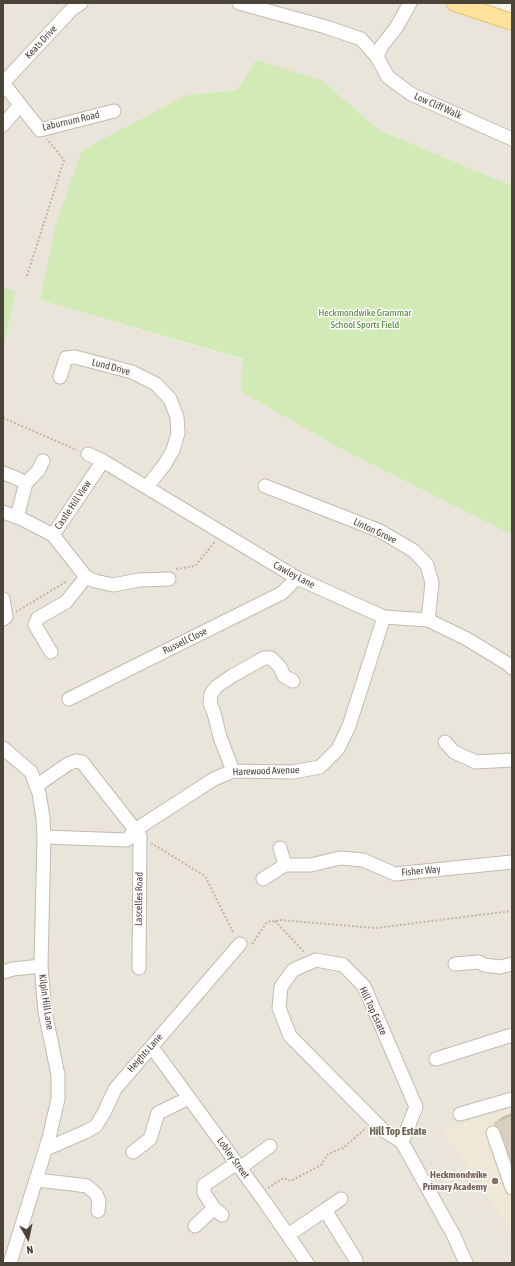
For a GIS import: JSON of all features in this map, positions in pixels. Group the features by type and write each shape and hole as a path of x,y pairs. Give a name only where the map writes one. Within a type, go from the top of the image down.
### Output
{"main road":[{"path":"455,3 512,22"}],"street":[{"name":"Keats Drive","path":"3,83 71,10 81,3"},
{"name":"Low Cliff Walk","path":"239,3 326,27 360,39 377,57 388,76 411,94 512,139"},
{"path":"377,57 381,48 396,28 410,3"},
{"name":"Laburnum Road","path":"3,83 40,130 114,111"},
{"path":"3,125 20,105"},
{"name":"Lund Drive","path":"60,377 65,354 132,372 156,384 170,399 177,417 178,433 165,464 147,487"},
{"name":"Cawley Lane","path":"88,454 103,461 147,487 297,578 384,617 428,620 511,663"},
{"path":"16,517 26,483 38,471 43,461"},
{"name":"Castle Hill View","path":"3,512 53,535 103,461"},
{"path":"3,473 26,483"},
{"name":"Linton Grove","path":"265,486 380,531 414,551 426,565 432,583 428,620"},
{"path":"53,535 84,574 95,581 113,585 139,580 169,580"},
{"path":"51,652 35,625 38,618 66,602 84,574"},
{"name":"Russell Close","path":"69,699 282,593 297,578"},
{"path":"3,599 5,618"},
{"name":"Harewood Avenue","path":"44,837 127,840 214,779 233,771 293,772 320,767 338,749 349,726 384,617"},
{"path":"233,771 220,737 210,703 211,694 216,687 232,676 264,658 271,658 280,667 284,676 293,681"},
{"path":"445,742 451,756 476,762 512,760"},
{"name":"Kilpin Hill Lane","path":"3,748 31,772 39,793 44,837 41,966 45,1012 58,1075 58,1099 46,1149 10,1263"},
{"path":"36,786 68,764 76,761 82,762 138,833"},
{"name":"Lascelles Road","path":"138,833 139,968"},
{"path":"263,880 285,865 280,848"},
{"name":"Fisher Way","path":"285,865 311,865 340,858 363,860 395,874 512,862"},
{"name":"Heights Lane","path":"46,1149 96,1126 105,1111 114,1089 240,944"},
{"name":"Hill Top Estate","path":"312,961 316,960 343,965 364,986 416,1107 402,1142"},
{"path":"312,961 293,970 281,987 279,1008 290,1036 383,1130 402,1142 454,1236 466,1263"},
{"path":"456,964 479,962 484,965 500,967 512,964"},
{"path":"3,972 14,969 41,966"},
{"path":"436,1059 512,1035"},
{"name":"Lobley Street","path":"157,1054 259,1194 307,1263"},
{"path":"132,1152 150,1139 158,1113 189,1098"},
{"path":"460,1114 512,1099"},
{"path":"493,1133 512,1188"},
{"path":"195,1226 218,1212 204,1194 204,1185 270,1146"},
{"path":"36,1180 87,1186 96,1194 99,1201 98,1211"},
{"path":"288,1235 341,1199"},
{"path":"325,1210 356,1260"}],"path":[{"path":"27,276 64,160 40,130"},
{"path":"3,418 88,454"},
{"path":"5,618 84,574"},
{"path":"138,833 205,876 240,944 249,948 267,922 281,920 375,928 512,911"},
{"path":"275,921 312,961"},
{"path":"259,1194 283,1178 291,1181 321,1165 328,1154 343,1148 374,1121"}],"shaded area":[{"path":"3,3 455,3 512,22 512,186 379,130 323,81 186,95 82,150 40,300 244,360 241,392 345,451 512,535 512,1263 3,1263 3,349 16,291 3,287"},
{"name":"Heckmondwike Primary Academy","path":"512,1109 512,1232 443,1129"}],"green space":[{"name":"Heckmondwike Grammar School Sports Field","path":"256,60 323,81 379,130 512,186 512,535 345,451 241,392 243,359 40,300 56,224 82,150 186,95 237,90"},
{"path":"3,287 16,291 3,349"}],"building":[{"path":"512,1116 512,1169 494,1123"}],"place":[{"name":"Heckmondwike Primary Academy","path":"495,1181"}],"district":[{"name":"Hill Top Estate","path":"398,1132"}]}
